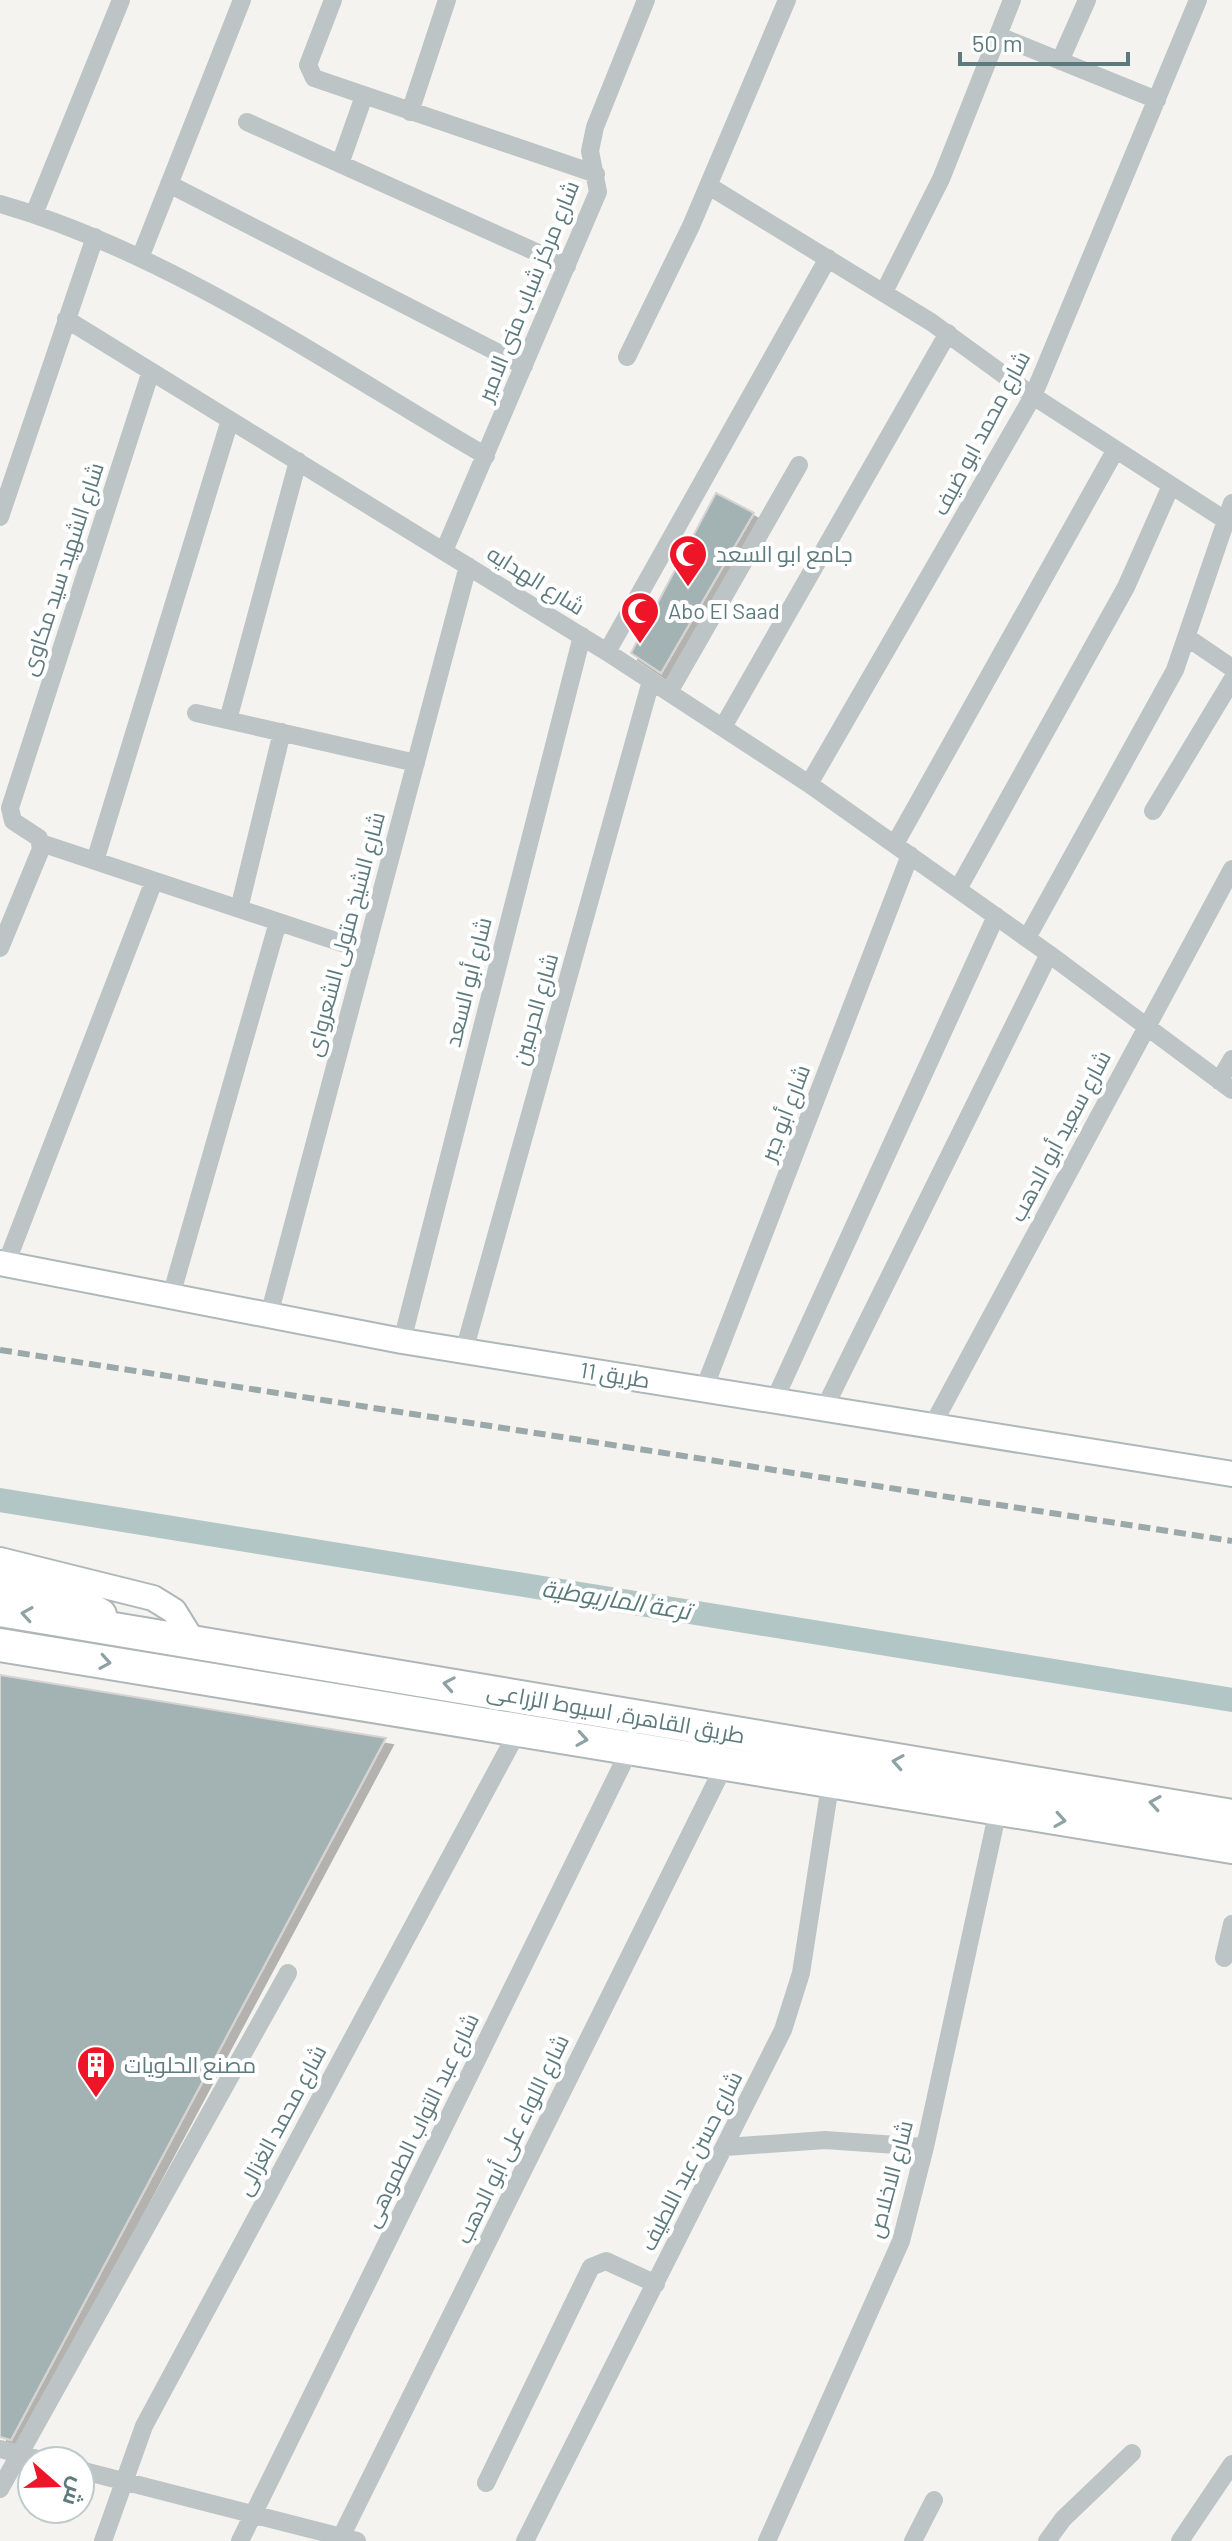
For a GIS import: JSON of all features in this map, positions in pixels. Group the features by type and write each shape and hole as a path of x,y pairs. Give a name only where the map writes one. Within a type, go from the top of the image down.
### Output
{"highway":[{"path":"0,1581 76,1601 92,1608 114,1628"},
{"name":"طريق القاهرة, اسيوط الزراعى","path":"0,1610 1232,1816"},
{"name":"طريق القاهرة, اسيوط الزراعى","path":"0,1645 1232,1847"}],"street":[{"path":"34,214 121,0"},
{"path":"140,258 242,0"},
{"path":"333,0 308,65 314,78 596,174"},
{"path":"410,112 447,0"},
{"name":"شارع مركز شباب منى الامير","path":"444,551 598,192 590,151 595,127 646,0"},
{"path":"627,357 709,186 787,0"},
{"path":"884,292 946,168 1012,0"},
{"path":"1060,61 1087,0"},
{"name":"شارع محمد ابو ضيف","path":"809,784 1033,396 1198,0"},
{"path":"999,36 1157,100"},
{"path":"340,164 364,96"},
{"path":"247,122 567,266"},
{"path":"169,184 524,366"},
{"path":"709,186 948,333 1033,396 1170,488 1228,511 1188,638 1144,732 1027,938"},
{"path":"2,209 34,214 140,258 256,321 486,456"},
{"path":"0,517 95,237"},
{"path":"607,652 828,258"},
{"name":"شارع الهدايه","path":"66,319 582,636 723,727 1027,938 1226,1085"},
{"path":"723,727 948,333"},
{"name":"شارع الشهيد سيد مكاوى","path":"41,843 34,834 13,821 10,808 151,371"},
{"path":"95,861 230,420"},
{"name":"شارع أبو جبر","path":"704,1389 903,850 1115,451"},
{"path":"228,720 298,461"},
{"path":"669,692 799,465"},
{"path":"958,889 1126,587 1170,488"},
{"name":"شارع الشيخ متولى الشعرواى","path":"269,1315 468,566"},
{"name":"شارع أبو السعد","path":"402,1341 582,636"},
{"path":"1188,638 1232,668"},
{"path":"1153,811 1232,680"},
{"name":"شارع الحرمين","path":"464,1351 651,681"},
{"path":"196,713 416,763"},
{"path":"239,909 282,732"},
{"path":"0,948 41,843 366,951"},
{"name":"شارع سعيد أبو الدهب","path":"932,1426 1232,869"},
{"path":"3,1263 154,881"},
{"path":"774,1401 996,916"},
{"path":"171,1296 278,922"},
{"path":"824,1409 1049,954"},
{"path":"1226,1085 1232,1059"},
{"name":"طريق 11","path":"3,1263 402,1341 932,1426 1230,1469"},
{"path":"0,1560 153,1598 174,1611 192,1640"},
{"name":"شارع محمد الغزالى","path":"103,2541 144,2426 519,1729"},
{"name":"شارع عبد التواب الطموهى","path":"240,2541 631,1747"},
{"name":"شارع اللواء على أبو الدهب","path":"349,2539 726,1762"},
{"name":"شارع حسن عبد اللطيف","path":"525,2541 783,2030 796,1996 831,1779"},
{"name":"شارع الاخلاص","path":"767,2541 901,2241 925,2147 998,1810"},
{"path":"1224,1958 1232,1924"},
{"path":"0,2489 8,2452 288,1973"},
{"path":"726,2147 825,2140 925,2147"},
{"path":"486,2483 591,2267 606,2261 656,2284"},
{"path":"1047,2541 1063,2519 1132,2453"},
{"path":"1180,2541 1232,2464"},
{"path":"96,2474 349,2539"},
{"path":"913,2541 934,2500"}],"building":[{"name":"جامع ابو السعد","path":"716,493 754,513 661,673 631,653"},
{"name":"مصنع الحلويات","path":"0,1675 386,1738 11,2440 0,2437"}],"waterway":[{"name":"ترعة الماريوطية","path":"0,1500 1232,1700"}],"railway":[{"path":"0,1350 1232,1541"}],"place":[{"name":"جامع ابو السعد","path":"688,588"},
{"name":"Abo El Saad","path":"640,645"},
{"name":"مصنع الحلويات","path":"96,2099"}]}
